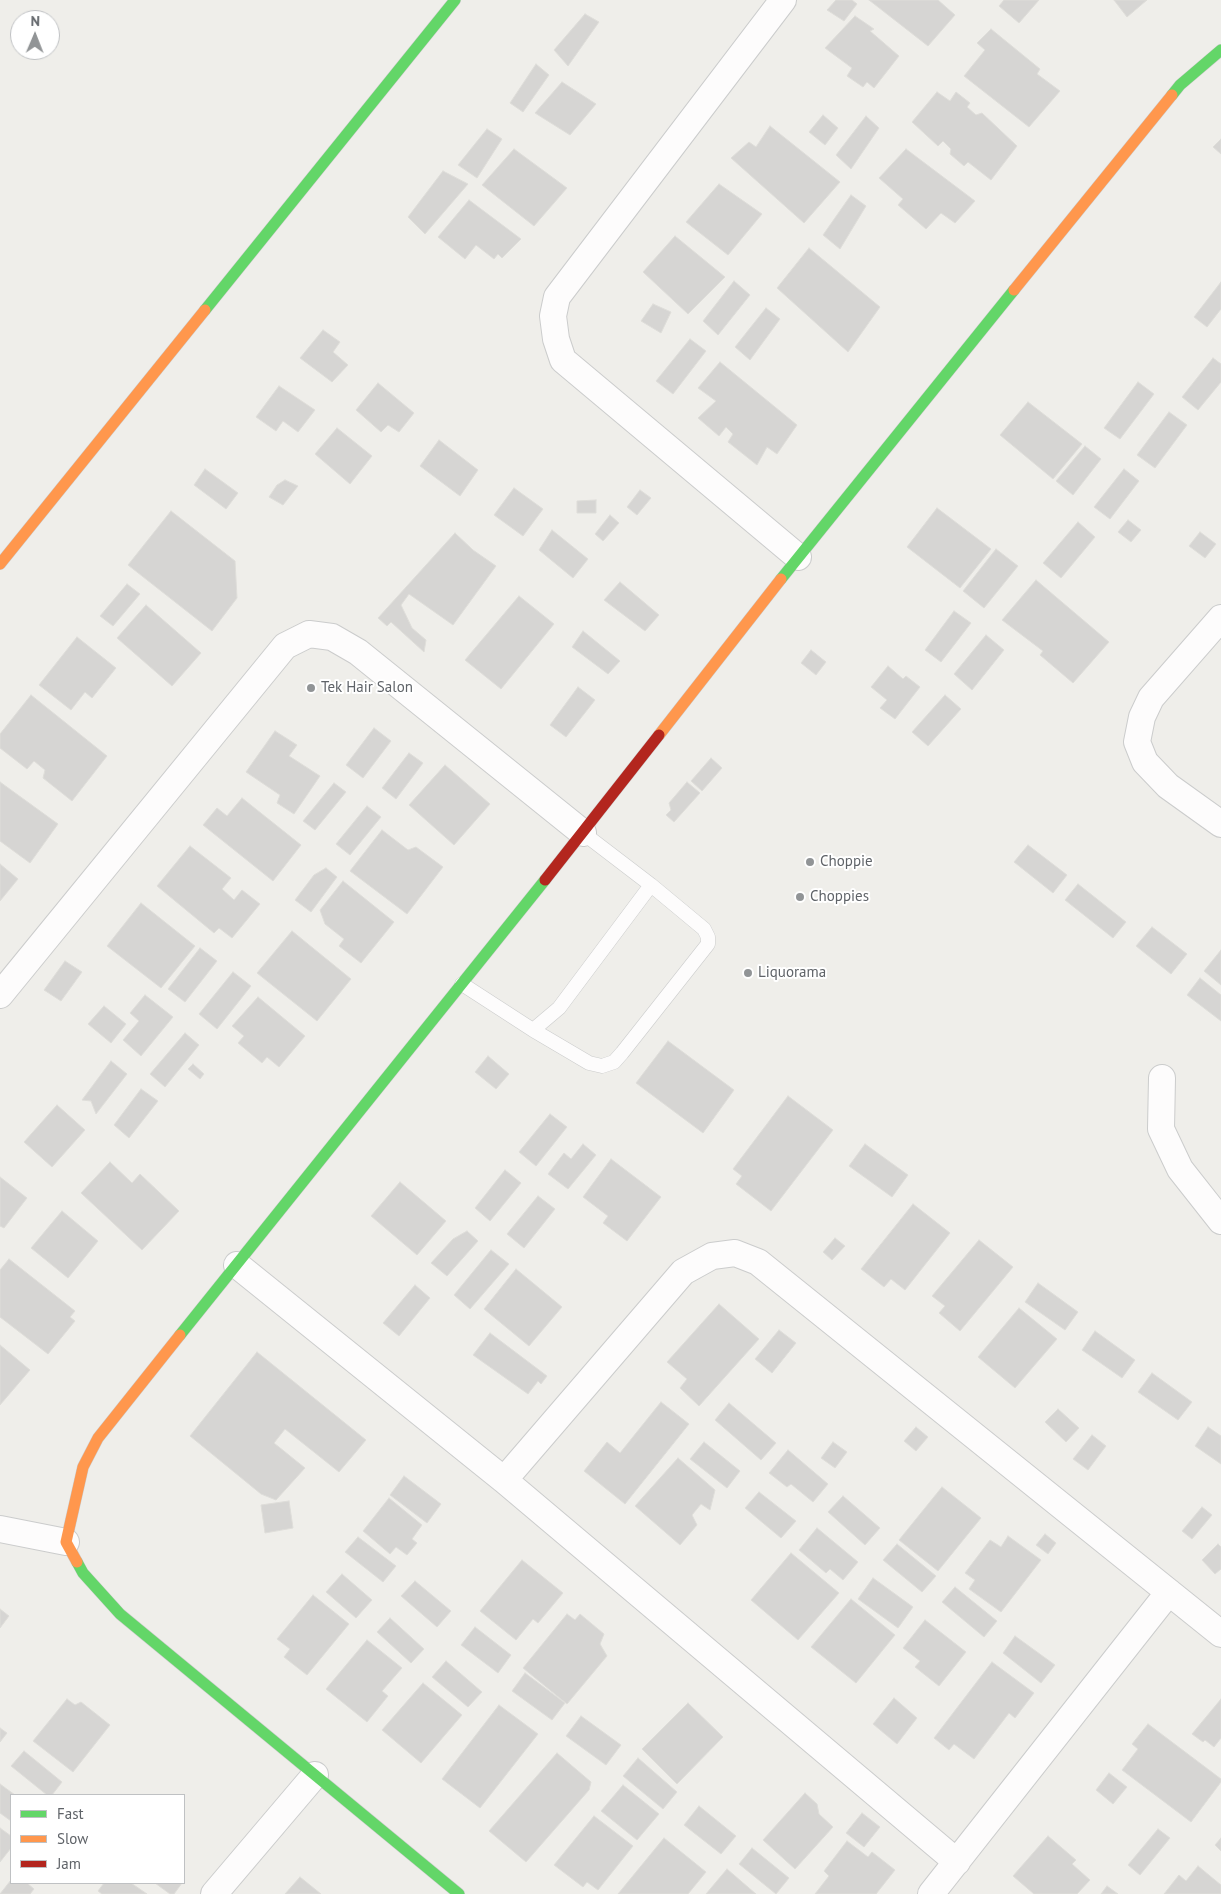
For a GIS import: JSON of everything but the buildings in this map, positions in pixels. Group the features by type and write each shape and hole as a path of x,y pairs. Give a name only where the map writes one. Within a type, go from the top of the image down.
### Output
{"street":[{"path":"0,564 454,0"},
{"path":"783,0 558,297 553,316 556,339 563,360 798,557"},
{"path":"460,1894 120,1614 84,1573 66,1542 83,1467 98,1438 583,833 798,557 1180,85 1221,50"},
{"path":"1221,618 1151,698 1142,717 1137,742 1145,762 1168,786 1221,824"},
{"path":"0,995 284,646 310,634 332,636 358,652 583,833"},
{"path":"1162,1078 1161,1129 1180,1169 1221,1221"},
{"path":"504,1480 683,1272 712,1256 735,1253 758,1262 1221,1634"},
{"path":"237,1265 504,1480 957,1862"},
{"path":"0,1529 66,1542"},
{"path":"931,1894 1169,1592"},
{"path":"214,1894 315,1775"}],"lane":[{"path":"462,984 589,1064 602,1066 614,1062 622,1053 708,944 708,937 704,928 583,833"},
{"path":"533,1030 559,1008 651,885"}],"traffic: fast":[{"path":"205,310 455,0"},
{"path":"1172,95 1180,85 1221,50"},
{"path":"781,579 1014,290"},
{"path":"180,1335 545,880"},
{"path":"77,1562 83,1573 120,1614 459,1894"}],"traffic: slow":[{"path":"1014,290 1172,95"},
{"path":"0,564 205,310"},
{"path":"659,735 781,579"},
{"path":"77,1562 66,1542 83,1467 98,1438 180,1335"}],"traffic: jam":[{"path":"545,880 659,735"}],"place":[{"name":"Tek Hair Salon","path":"311,688"},
{"name":"Choppie","path":"810,862"},
{"name":"Choppies","path":"800,897"},
{"name":"Liquorama","path":"748,973"}]}
